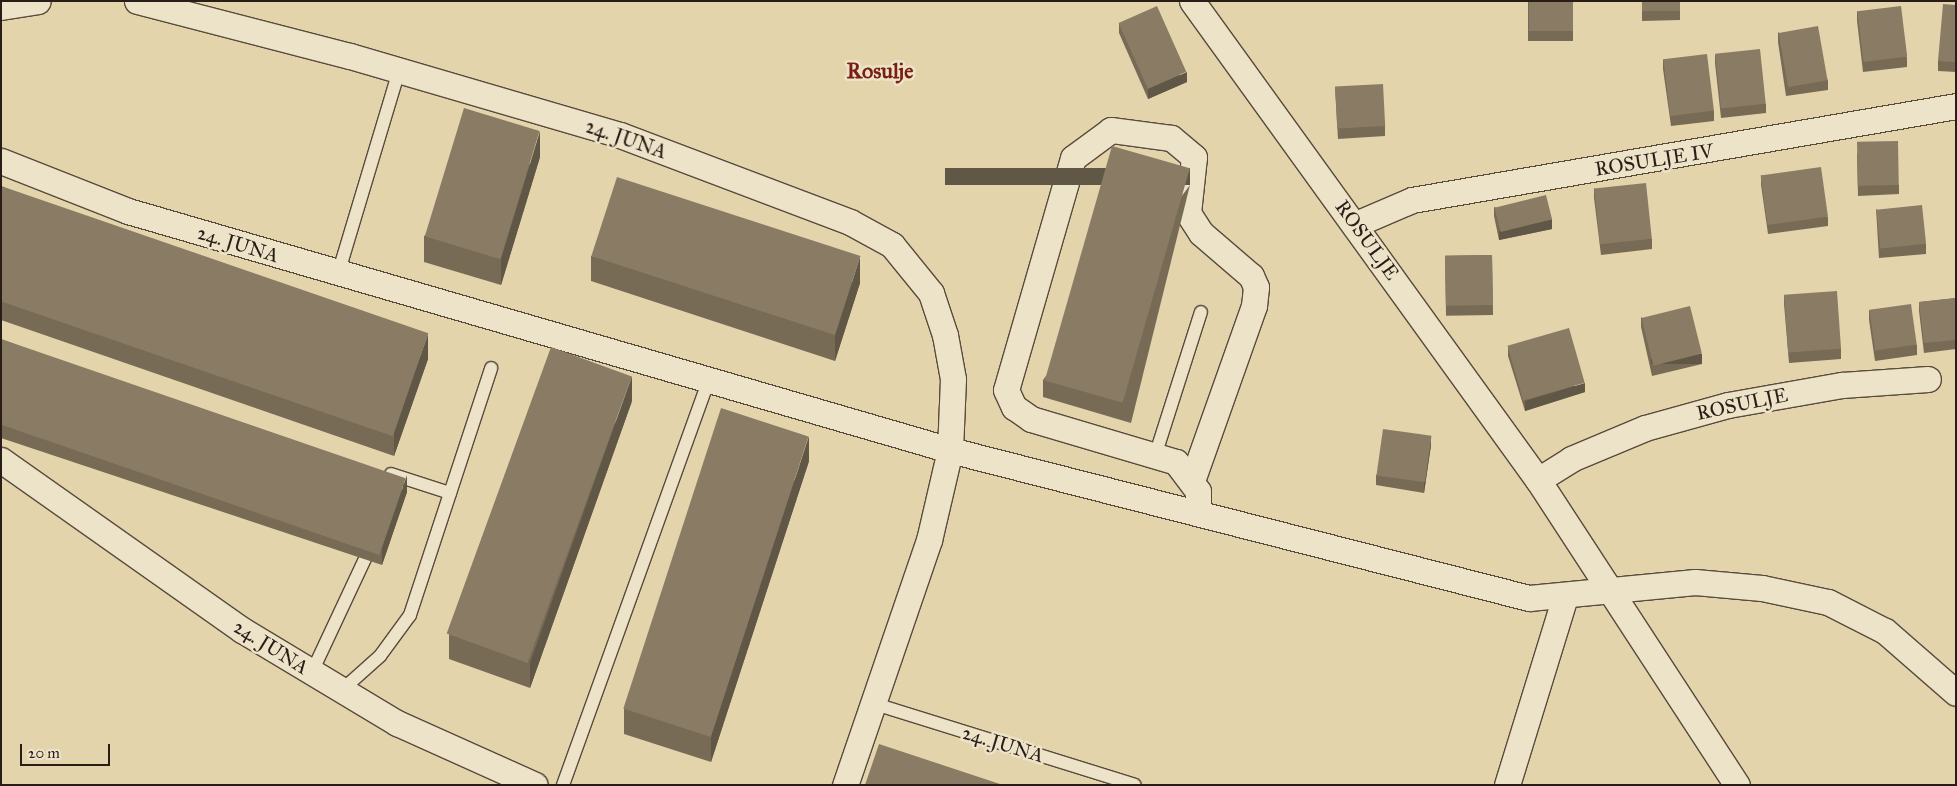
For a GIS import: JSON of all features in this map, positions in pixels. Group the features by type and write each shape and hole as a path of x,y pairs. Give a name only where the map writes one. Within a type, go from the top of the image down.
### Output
{"street":[{"path":"1,7 38,1"},
{"name":"24. JUNA","path":"137,1 398,71 620,135 850,222 892,244 930,293 945,335 953,379 950,450 930,540 845,785"},
{"name":"ROSULJE","path":"1192,1 1356,224 1538,480 1738,785"},
{"name":"ROSULJE IV","path":"1356,224 1412,200 1956,106"},
{"path":"1193,478 1254,306 1256,287 1251,276 1201,234 1188,213 1194,157 1171,138 1111,130 1072,158 1006,390 1014,407 1032,419 1176,462 1193,478 1198,491 1198,513"},
{"name":"24. JUNA","path":"1,161 128,211 338,274 950,450"},
{"name":"ROSULJE","path":"1538,480 1571,460 1645,428 1728,405 1842,385 1928,379"},
{"path":"950,450 1529,598 1565,597 1609,588 1695,582 1762,588 1828,602 1885,631 1956,693"},
{"name":"24. JUNA","path":"1,460 242,630 397,723 534,785"},
{"path":"1507,785 1565,597"}],"lane":[{"path":"338,274 398,71"},
{"path":"1155,456 1201,312"},
{"path":"342,690 380,656 410,615 492,368"},
{"path":"564,785 709,380"},
{"path":"376,475 394,475 450,493"},
{"path":"312,672 365,559"},
{"name":"24. JUNA","path":"872,703 1134,785"}],"building":[{"path":"1529,1 1573,1 1573,31 1529,31"},
{"path":"1642,1 1680,1 1680,11 1642,11"},
{"path":"1943,4 1956,5 1956,62 1938,61"},
{"path":"1157,6 1186,72 1148,89 1119,23"},
{"path":"1901,6 1907,57 1864,62 1857,11"},
{"path":"1818,26 1828,80 1788,87 1779,33"},
{"path":"1760,49 1766,104 1721,108 1715,54"},
{"path":"1707,54 1714,111 1670,116 1663,59"},
{"path":"1383,84 1385,126 1337,128 1335,87"},
{"path":"464,108 540,131 500,259 425,236"},
{"path":"1898,141 1899,185 1858,186 1857,142"},
{"path":"1112,146 1190,168 1123,403 1045,381"},
{"path":"1821,167 1828,217 1768,225 1761,175"},
{"path":"617,177 860,256 835,335 591,256"},
{"path":"1646,183 1652,239 1600,244 1594,188"},
{"path":"1,186 428,333 393,436 1,301"},
{"path":"1546,195 1552,219 1501,232 1495,208"},
{"path":"1922,205 1926,244 1880,249 1876,210"},
{"path":"1492,255 1493,305 1446,306 1445,256"},
{"path":"1837,291 1841,349 1788,353 1784,295"},
{"path":"1956,298 1956,340 1924,343 1919,302"},
{"path":"1911,304 1917,345 1875,350 1869,310"},
{"path":"1690,306 1702,354 1653,366 1641,318"},
{"path":"1569,328 1585,383 1523,400 1507,346"},
{"path":"1,339 406,478 379,555 1,425"},
{"path":"551,347 632,376 527,663 447,634"},
{"path":"721,408 808,436 711,737 623,709"},
{"path":"1383,429 1432,436 1425,482 1376,476"},
{"path":"879,744 1003,785 865,785"}],"district":[{"name":"Rosulje","path":"880,71"}]}
